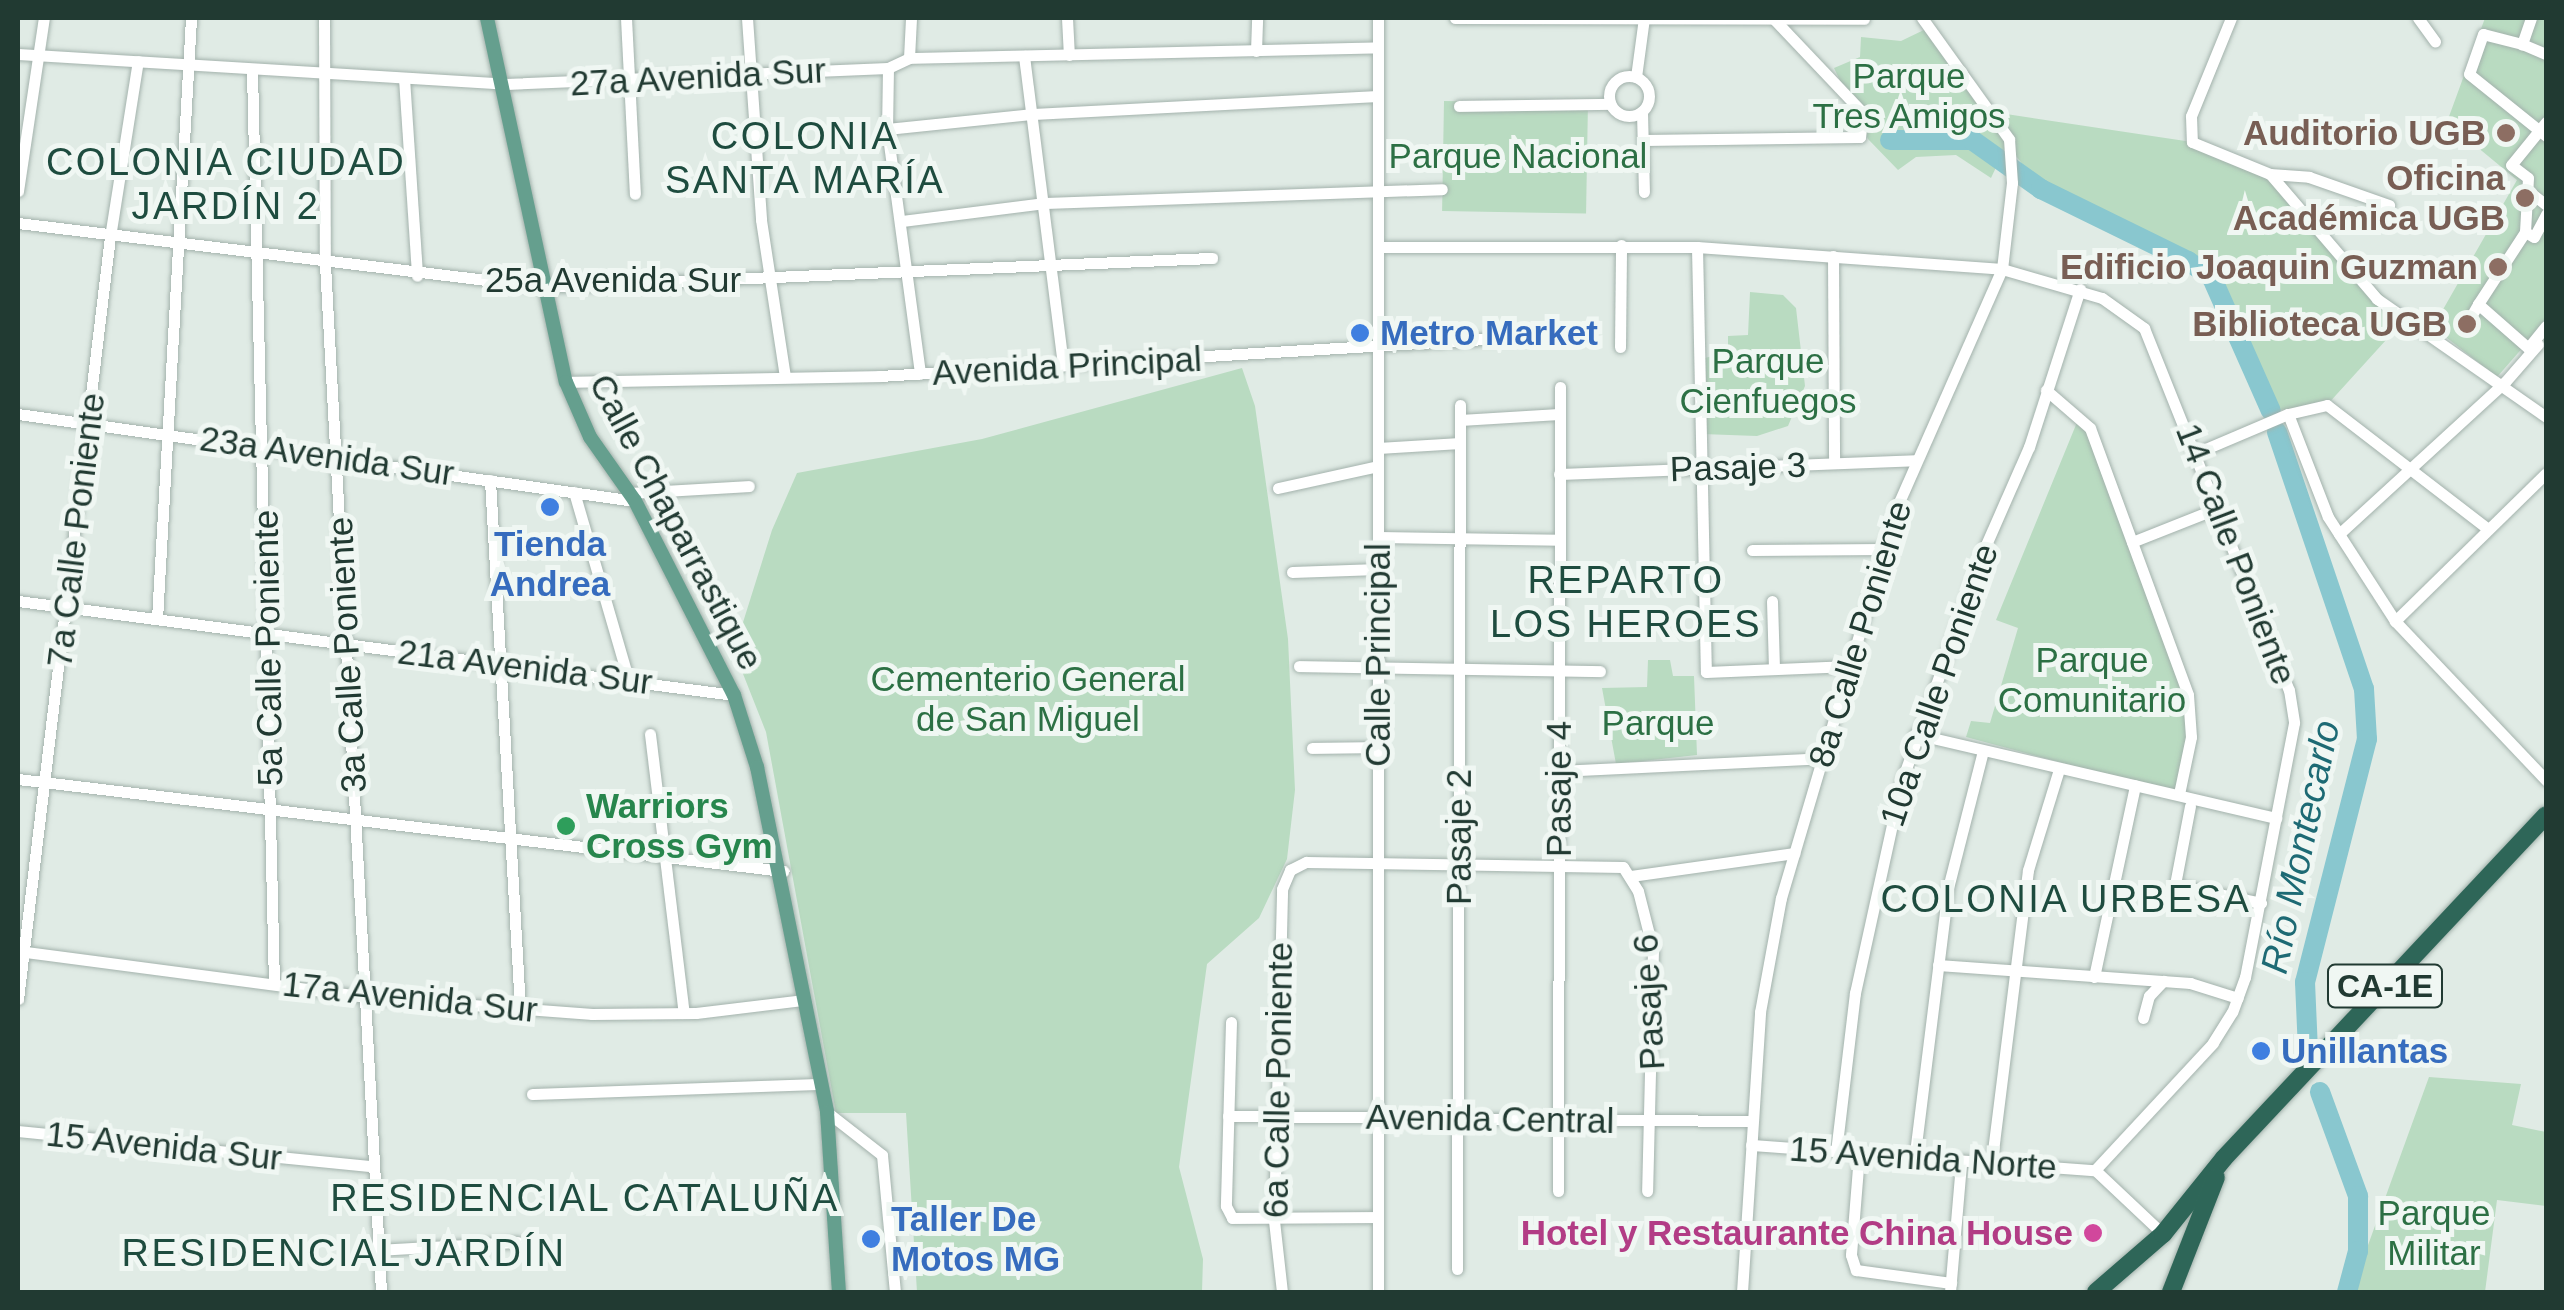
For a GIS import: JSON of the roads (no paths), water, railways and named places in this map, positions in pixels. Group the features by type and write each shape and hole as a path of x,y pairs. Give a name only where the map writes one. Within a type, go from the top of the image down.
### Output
{"highway":[{"name":"CA-1E","path":"2096,1292 2163,1234 2224,1158 2546,815"},
{"name":"CA-1E","path":"2170,1292 2224,1158"},
{"path":"2163,1234 2185,1255"}],"main road":[{"name":"Calle Chaparrastique","path":"487,18 506,84 566,382 590,437 633,497 734,695 783,871 827,1112 839,1292"}],"street":[{"path":"18,191 44,18"},
{"path":"157,619 192,63 191,18"},
{"name":"3a Calle Poniente","path":"324,18 320,73 325,264 380,1292"},
{"path":"626,18 635,194"},
{"path":"747,18 768,280 785,377"},
{"path":"909,58 911,18"},
{"path":"1067,18 1068,55"},
{"path":"1256,51 1258,18"},
{"name":"Calle Principal","path":"1378,18 1378,1292"},
{"path":"1455,18 1864,19"},
{"path":"2231,18 2191,116 2192,142 2270,174 2309,178 2389,205"},
{"path":"2418,18 2435,41"},
{"path":"2522,44 2531,18"},
{"path":"1644,19 1636,77 1649,97 1642,112 1644,192"},
{"path":"1644,140 1860,137 1863,113 1773,19"},
{"name":"8a Calle Poniente","path":"1742,1292 1751,1121 1765,966 1794,853 1884,549 1916,460 2002,269 2012,153 2002,125 1928,21"},
{"path":"2466,325 2525,232 2528,178 2511,165 2544,129 2468,74 2483,34 2546,54"},
{"name":"27a Avenida Sur","path":"18,54 192,63 252,72 506,84 888,68 909,58 1378,47"},
{"path":"1024,56 1064,366"},
{"name":"7a Calle Poniente","path":"18,999 110,237 138,62"},
{"path":"888,68 887,130 920,374"},
{"name":"5a Calle Poniente","path":"252,72 270,634 274,984"},
{"path":"1636,77 1614,81 1610,104 1618,114 1642,112"},
{"path":"404,78 418,276"},
{"path":"887,130 1033,114 1378,96"},
{"path":"1460,106 1610,104"},
{"path":"2270,174 2377,298 2505,382 2546,418"},
{"path":"902,220 1045,204 1442,190"},
{"path":"2527,190 2546,206"},
{"path":"2525,232 2534,237 2546,214"},
{"name":"25a Avenida Sur","path":"18,223 418,276 544,287 768,280 1049,262 1212,258"},
{"path":"1620,346 1621,245"},
{"path":"1378,247 1697,247 2002,269 2080,290"},
{"path":"1697,247 1706,672 1850,666"},
{"path":"1833,256 1834,464"},
{"name":"14 Calle Poniente","path":"2080,290 2128,312 2154,342 2293,706 2261,903 2238,998 2213,1043 2095,1170"},
{"name":"10a Calle Poniente","path":"1836,1152 1876,876 1915,734 2080,290"},
{"path":"2478,304 2528,348 2546,326"},
{"name":"Avenida Principal","path":"566,382 920,374 1567,334"},
{"path":"2339,534 2505,382 2546,334"},
{"name":"Pasaje 4","path":"1558,1191 1560,387"},
{"path":"2046,390 2090,428 2188,696 2191,737 2180,794"},
{"name":"Pasaje 2","path":"1457,1270 1460,405"},
{"path":"2196,453 2288,414 2327,405 2488,529"},
{"name":"23a Avenida Sur","path":"18,414 574,492 633,497 748,486"},
{"path":"1460,420 1560,414"},
{"path":"2288,414 2308,476 2339,534 2395,621 2546,780"},
{"path":"1378,448 1460,443"},
{"name":"Pasaje 3","path":"1560,474 1916,460"},
{"path":"1278,488 1378,466"},
{"path":"2395,621 2546,473"},
{"path":"490,480 520,1009"},
{"path":"574,492 629,681"},
{"path":"2132,542 2218,508"},
{"path":"1378,537 1559,540"},
{"path":"1752,550 1884,549"},
{"path":"1292,572 1378,570"},
{"name":"21a Avenida Sur","path":"18,601 734,695"},
{"path":"1772,601 1774,669"},
{"path":"1300,666 1600,670"},
{"path":"650,734 669,858 684,1013"},
{"path":"1915,734 2276,818"},
{"path":"1312,748 1378,747"},
{"path":"1914,1161 1948,888 1983,752"},
{"path":"1559,772 1822,758"},
{"path":"1991,1167 2028,870 2059,768"},
{"path":"18,780 783,871"},
{"path":"2094,977 2135,784"},
{"path":"2190,806 2175,885 2261,903"},
{"path":"1378,864 1613,863 1632,876 1794,853"},
{"name":"6a Calle Poniente","path":"1282,1292 1274,1221 1274,1116 1282,889 1290,870 1306,862 1378,864"},
{"name":"Pasaje 6","path":"1632,876 1653,950 1652,1120 1647,1191"},
{"name":"17a Avenida Sur","path":"21,951 366,997 520,1009 684,1013 804,1000"},
{"path":"1938,965 2163,981 2238,998"},
{"path":"2142,1018 2148,996 2163,981"},
{"path":"1231,1022 1228,1213 1238,1220 1274,1221 1378,1216"},
{"path":"532,1094 819,1084"},
{"path":"827,1112 882,1155 895,1292"},
{"name":"Avenida Central","path":"1228,1116 1751,1121"},
{"name":"15 Avenida Sur","path":"18,1131 371,1166"},
{"name":"15 Avenida Norte","path":"1750,1145 1991,1167 2095,1170"},
{"path":"1859,1155 1851,1254 1856,1270 1951,1288 1961,1164"},
{"path":"2095,1170 2163,1234"},
{"path":"378,1250 518,1242"}],"waterway":[{"name":"Río Montecarlo","path":"1890,140 1972,140 2041,189 2188,261 2212,278 2271,411"},
{"name":"Río Montecarlo","path":"2277,432 2364,689 2367,739 2305,982 2308,1051"},
{"name":"Río Montecarlo","path":"2320,1092 2358,1196 2358,1251 2347,1292"}],"place":[{"name":"Auditorio UGB","path":"2506,133"},
{"name":"Oficina Académica UGB","path":"2525,198"},
{"name":"Edificio Joaquin Guzman","path":"2498,267"},
{"name":"Biblioteca UGB","path":"2467,324"},
{"name":"Metro Market","path":"1360,333"},
{"name":"Tienda Andrea","path":"550,507"},
{"name":"Warriors Cross Gym","path":"566,826"},
{"name":"Unillantas","path":"2261,1051"},
{"name":"Hotel y Restaurante China House","path":"2093,1233"},
{"name":"Taller De Motos MG","path":"871,1239"}],"district":[{"name":"COLONIA SANTA MARÍA","path":"805,158"},
{"name":"COLONIA CIUDAD JARDÍN 2","path":"226,185"},
{"name":"REPARTO LOS HEROES","path":"1626,603"},
{"name":"COLONIA URBESA","path":"2066,900"},
{"name":"RESIDENCIAL CATALUÑA","path":"585,1199"},
{"name":"RESIDENCIAL JARDÍN","path":"344,1254"}],"park label":[{"name":"Parque Tres Amigos","path":"1909,96"},
{"name":"Parque Nacional","path":"1518,156"},
{"name":"Parque Cienfuegos","path":"1768,381"},
{"name":"Parque Comunitario","path":"2092,680"},
{"name":"Cementerio General de San Miguel","path":"1028,699"},
{"name":"Parque","path":"1658,723"},
{"name":"Parque Militar","path":"2434,1233"}]}
